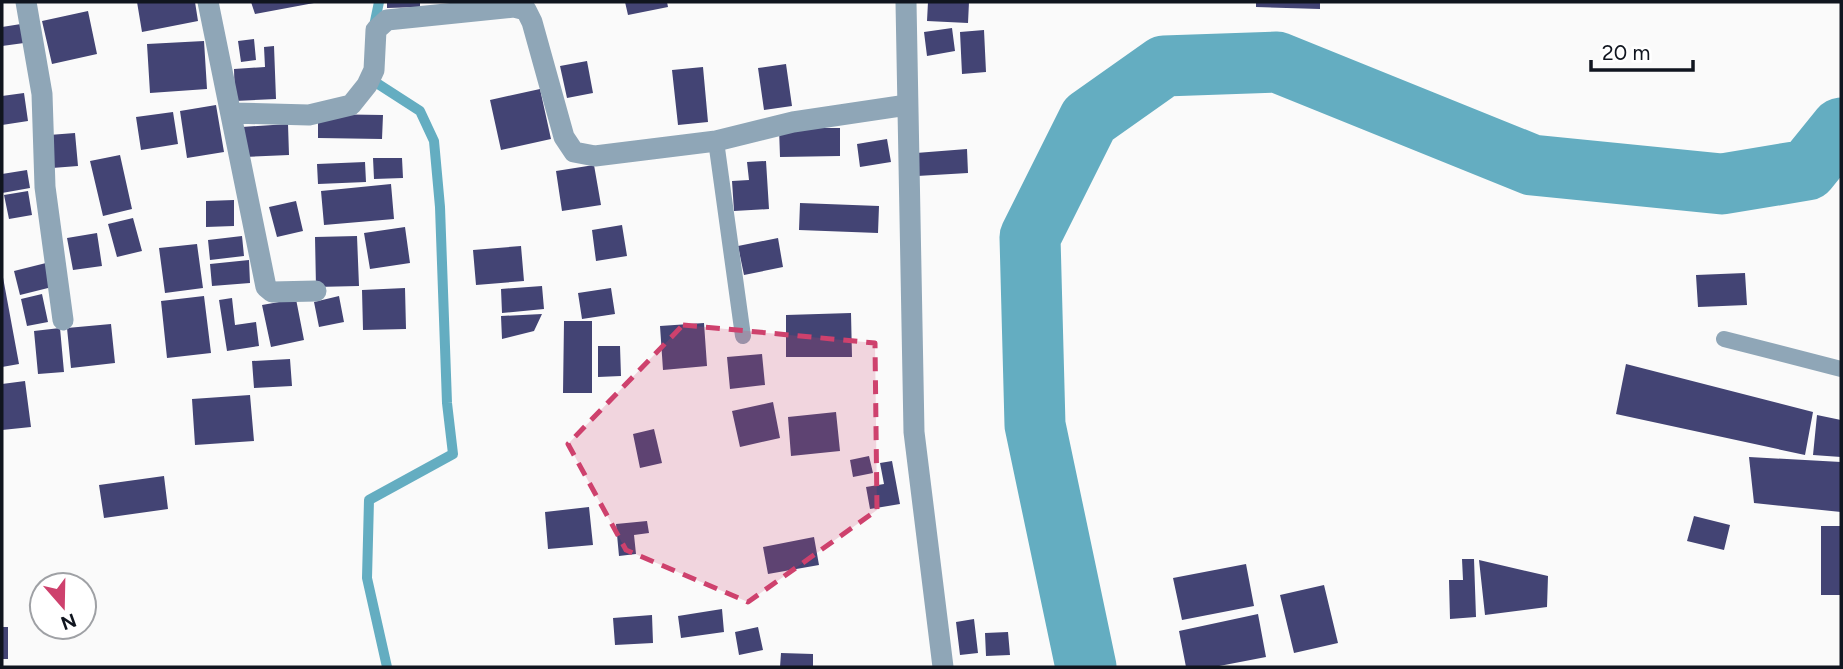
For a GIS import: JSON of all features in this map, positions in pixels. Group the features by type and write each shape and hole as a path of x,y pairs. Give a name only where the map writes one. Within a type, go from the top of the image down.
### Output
{"street":[{"path":"26,2 42,94 45,187 63,320"},
{"path":"208,2 224,92 232,113 266,287 272,292 316,291"},
{"path":"905,2 914,432 943,667"},
{"path":"232,113 309,115 351,105 374,71 376,30 387,20 514,8 526,10 532,22 564,137 574,152 595,156 716,141 793,122 907,104"}],"lane":[{"path":"716,141 743,336"},
{"path":"1724,339 1841,369"}],"highlighted area":[{"path":"683,325 875,343 877,510 748,602 626,550 568,444"}],"building":[{"path":"137,2 195,2 198,21 142,32"},
{"path":"251,2 314,2 314,3 255,14"},
{"path":"387,2 420,2 420,7 387,8"},
{"path":"625,2 667,2 668,7 628,15"},
{"path":"928,2 969,2 968,23 927,21"},
{"path":"1256,2 1320,2 1320,9 1256,7"},
{"path":"88,11 97,54 52,64 42,21"},
{"path":"21,24 24,43 2,46 2,27"},
{"path":"952,28 955,51 927,56 924,32"},
{"path":"984,30 986,72 962,74 960,32"},
{"path":"254,39 256,60 241,62 238,41"},
{"path":"204,41 207,89 150,93 147,44"},
{"path":"274,46 276,99 235,101 234,69 265,67 264,47"},
{"path":"587,61 593,93 567,98 560,66"},
{"path":"786,64 792,106 764,110 758,68"},
{"path":"703,67 708,122 678,125 672,70"},
{"path":"540,89 551,139 501,150 490,100"},
{"path":"24,93 28,121 2,125 2,96"},
{"path":"216,105 224,152 187,158 180,111"},
{"path":"173,112 178,144 141,150 136,117"},
{"path":"318,114 383,115 382,139 318,138"},
{"path":"288,124 289,155 244,157 242,127"},
{"path":"779,128 840,128 840,156 780,157"},
{"path":"75,133 78,166 52,168 49,135"},
{"path":"887,139 891,162 860,167 857,144"},
{"path":"967,149 968,173 917,176 916,153"},
{"path":"120,155 132,209 103,216 90,161"},
{"path":"373,158 402,158 403,178 374,179"},
{"path":"766,161 769,209 734,211 732,181 749,180 747,162"},
{"path":"365,162 366,182 318,184 317,164"},
{"path":"594,165 601,205 562,211 556,171"},
{"path":"27,170 30,188 2,193 2,174"},
{"path":"391,184 394,219 324,225 321,191"},
{"path":"28,191 32,215 9,219 4,195"},
{"path":"234,200 234,226 206,227 206,201"},
{"path":"296,201 303,231 277,237 269,207"},
{"path":"800,203 879,206 878,233 799,230"},
{"path":"133,218 142,251 117,257 108,224"},
{"path":"622,225 627,256 596,261 592,230"},
{"path":"405,227 410,263 370,269 364,233"},
{"path":"97,233 102,266 73,270 67,238"},
{"path":"242,236 244,256 210,260 208,240"},
{"path":"357,236 359,286 316,287 315,237"},
{"path":"778,238 783,267 744,275 738,246"},
{"path":"197,244 203,288 165,293 159,248"},
{"path":"521,246 524,281 476,285 473,250"},
{"path":"249,260 250,283 212,286 210,264"},
{"path":"46,263 52,287 20,295 14,271"},
{"path":"2,272 19,364 2,367"},
{"path":"1745,273 1747,305 1698,307 1696,275"},
{"path":"542,286 544,309 502,313 501,289"},
{"path":"405,288 406,329 363,330 362,290"},
{"path":"611,288 615,314 582,319 578,293"},
{"path":"42,294 48,322 27,326 21,299"},
{"path":"204,296 211,353 167,358 161,301"},
{"path":"339,296 344,322 319,327 314,302"},
{"path":"232,298 235,325 256,322 259,346 227,351 219,300"},
{"path":"296,299 304,340 271,347 262,305"},
{"path":"851,313 852,357 786,357 786,315"},
{"path":"542,314 534,331 502,339 501,316"},
{"path":"564,321 592,321 592,393 563,393"},
{"path":"704,323 707,366 663,370 660,326"},
{"path":"111,324 115,363 71,368 67,328"},
{"path":"60,328 64,372 38,374 34,331"},
{"path":"598,346 620,346 621,376 598,377"},
{"path":"762,354 765,385 730,389 727,357"},
{"path":"290,359 292,386 254,388 252,361"},
{"path":"1626,364 1813,412 1805,455 1616,414"},
{"path":"25,381 31,427 2,430 2,384"},
{"path":"250,395 254,441 195,445 192,399"},
{"path":"773,402 780,438 740,447 732,411"},
{"path":"836,412 840,451 791,456 788,417"},
{"path":"1817,415 1841,420 1841,457 1813,455"},
{"path":"654,429 662,463 640,468 633,434"},
{"path":"869,456 873,473 853,477 850,460"},
{"path":"1749,457 1841,462 1841,512 1754,503"},
{"path":"892,461 900,504 870,509 866,487 884,484 880,463"},
{"path":"164,476 168,509 104,518 99,485"},
{"path":"589,507 593,545 548,549 545,512"},
{"path":"1694,516 1730,525 1724,550 1687,541"},
{"path":"647,521 649,533 634,535 636,554 619,556 616,524"},
{"path":"1821,526 1841,526 1841,595 1821,595"},
{"path":"814,537 819,565 768,574 763,547"},
{"path":"1462,559 1474,559 1476,617 1450,619 1449,580 1463,580"},
{"path":"1479,560 1548,576 1547,607 1485,615"},
{"path":"1246,564 1254,606 1182,620 1173,578"},
{"path":"1324,585 1338,643 1294,653 1280,595"},
{"path":"722,609 724,632 681,638 678,616"},
{"path":"1258,614 1266,657 1214,667 1186,667 1179,631"},
{"path":"652,615 653,643 615,645 613,618"},
{"path":"974,619 978,653 960,655 956,622"},
{"path":"2,627 8,627 8,659 2,659"},
{"path":"758,627 763,650 739,655 735,632"},
{"path":"1008,632 1010,655 986,656 985,633"},
{"path":"781,653 813,654 813,667 780,667"}],"waterway":[{"path":"374,26 379,2"},
{"path":"1086,667 1035,425 1030,237 1089,119 1164,66 1277,62 1532,165 1722,184 1807,170 1841,128"},
{"path":"370,75 375,82 420,111 434,141 440,207 447,403 453,454 369,500 367,578 387,667"}]}
